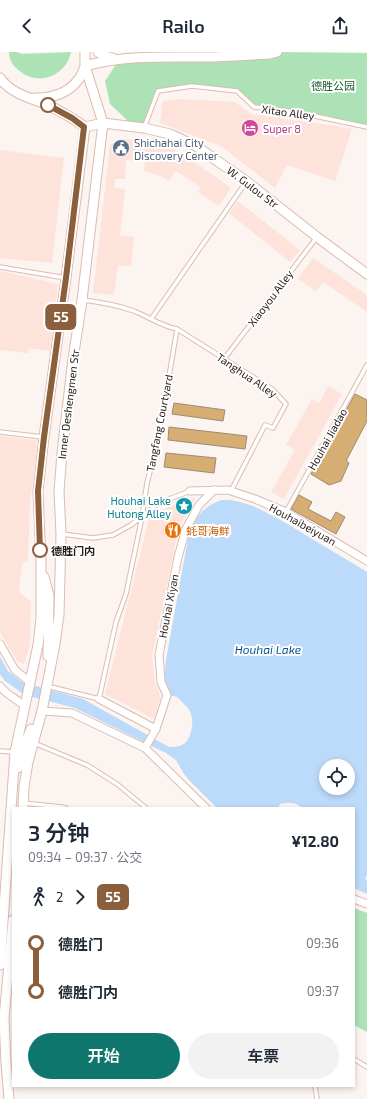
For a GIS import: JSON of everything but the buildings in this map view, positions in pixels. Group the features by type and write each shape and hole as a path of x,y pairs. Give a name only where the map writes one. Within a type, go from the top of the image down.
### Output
{"main road":[{"path":"85,52 85,66 103,123"},
{"path":"98,52 107,57 123,58 213,57 270,54 277,52"},
{"path":"85,66 123,58"},
{"path":"29,98 37,99 61,94 78,81 85,66"},
{"path":"0,78 11,89 56,109 84,127 38,491 41,563 41,618 38,645 15,752 6,906 0,965"},
{"name":"W. Gulou Str","path":"84,127 103,123 144,128 170,134 196,146 246,181 367,274"},
{"name":"Inner Deshengmen Str","path":"45,685 55,644 59,615 61,534 59,491 62,453 103,123"},
{"path":"23,806 28,762 45,685 49,651 49,595 41,563"},
{"path":"12,788 22,752 39,711"},
{"path":"9,1099 4,1018 12,931"}],"street":[{"name":"Houhai Xiyan","path":"145,748 156,729 167,695 161,682 159,655 178,558 189,523 199,505 214,490"},
{"name":"Houhaibeiyuan","path":"190,491 228,490 255,499 286,512 367,560"},
{"path":"0,644 15,670 30,682"},
{"path":"0,686 25,706"},
{"path":"99,699 156,729"},
{"path":"39,711 72,713 145,748 205,807"},
{"path":"355,899 367,904"}],"lane":[{"name":"Xitao Alley","path":"144,128 158,91 192,86 237,91 254,107 296,112 367,127"},
{"path":"151,319 246,181"},
{"name":"Xiaoyou Alley","path":"224,359 317,237"},
{"path":"0,267 66,278"},
{"name":"Tanghua Alley","path":"82,300 103,302 135,312 168,327 177,329 272,389 286,404 273,428 265,424 231,492"},
{"name":"Tangfang Courtyard","path":"99,699 116,622 126,594 142,517 147,483 155,452 177,329"},
{"name":"Houhai Jiadao","path":"286,512 367,365"},
{"path":"0,432 44,437"},
{"path":"61,534 93,538 113,535 131,525 159,503 190,491"},
{"path":"45,685 99,699"},
{"path":"33,743 87,765 117,784 145,807"},
{"path":"0,751 15,752"},
{"path":"23,806 62,807"},
{"path":"355,1060 367,1067"},
{"path":"316,1087 317,1099"}],"shaded area":[{"path":"177,99 235,102 251,114 352,129 335,181 287,165 275,188 221,146 160,123 163,101"},
{"path":"123,139 160,142 190,159 231,188 219,206 198,192 200,187 176,171 168,181 163,177 144,171 145,162 126,160 125,179 115,179 115,188 125,189 120,236 134,237 131,266 118,266 114,295 93,293 110,145"},
{"path":"0,150 64,158 52,263 0,258"},
{"path":"238,201 300,250 290,262 229,213"},
{"path":"313,258 367,295 367,312 323,282 316,291 298,279"},
{"path":"0,271 58,284 50,351 29,348 28,353 0,350"},
{"path":"328,386 342,394 284,499 271,492 295,450 286,445 312,399 319,403"},
{"path":"0,436 38,440 30,502 28,561 22,563 19,592 31,602 30,644 24,664 17,661 0,632"},
{"path":"195,498 179,527 152,656 155,683 161,696 154,719 105,694 149,519 170,506"}],"green space":[{"path":"9,52 17,52 22,54 71,52 64,67 58,72 52,76 36,78 28,76 15,67 9,56"},
{"name":"德胜公园","path":"277,52 367,53 367,127 296,112 254,107 237,91 192,86 158,91 144,128 131,126 126,119 110,104 105,81 115,66 123,58"},
{"path":"355,908 367,913 367,1032 355,1026"}],"water":[{"name":"Houhai Lake","path":"221,500 231,500 253,506 279,519 367,572 367,876 365,878 367,881 367,894 355,888 355,807 300,807 289,803 280,804 278,807 216,807 184,774 176,760 166,753 75,708 25,695 5,681 0,674 0,657 8,671 22,682 83,699 169,747 183,745 188,740 191,732 192,717 186,706 175,696 171,696 165,687 166,660 189,533 198,516 205,509"}],"bus line":[{"name":"55","path":"40,550 38,491 84,127 72,118 48,105"}],"place":[{"name":"Super 8","path":"250,128"},
{"name":"Shichahai City Discovery Center","path":"121,148"},
{"name":"Houhai Lake Hutong Alley","path":"184,506"},
{"name":"蚝哥海鲜","path":"173,530"},
{"name":"德胜门内","path":"40,550"}]}
